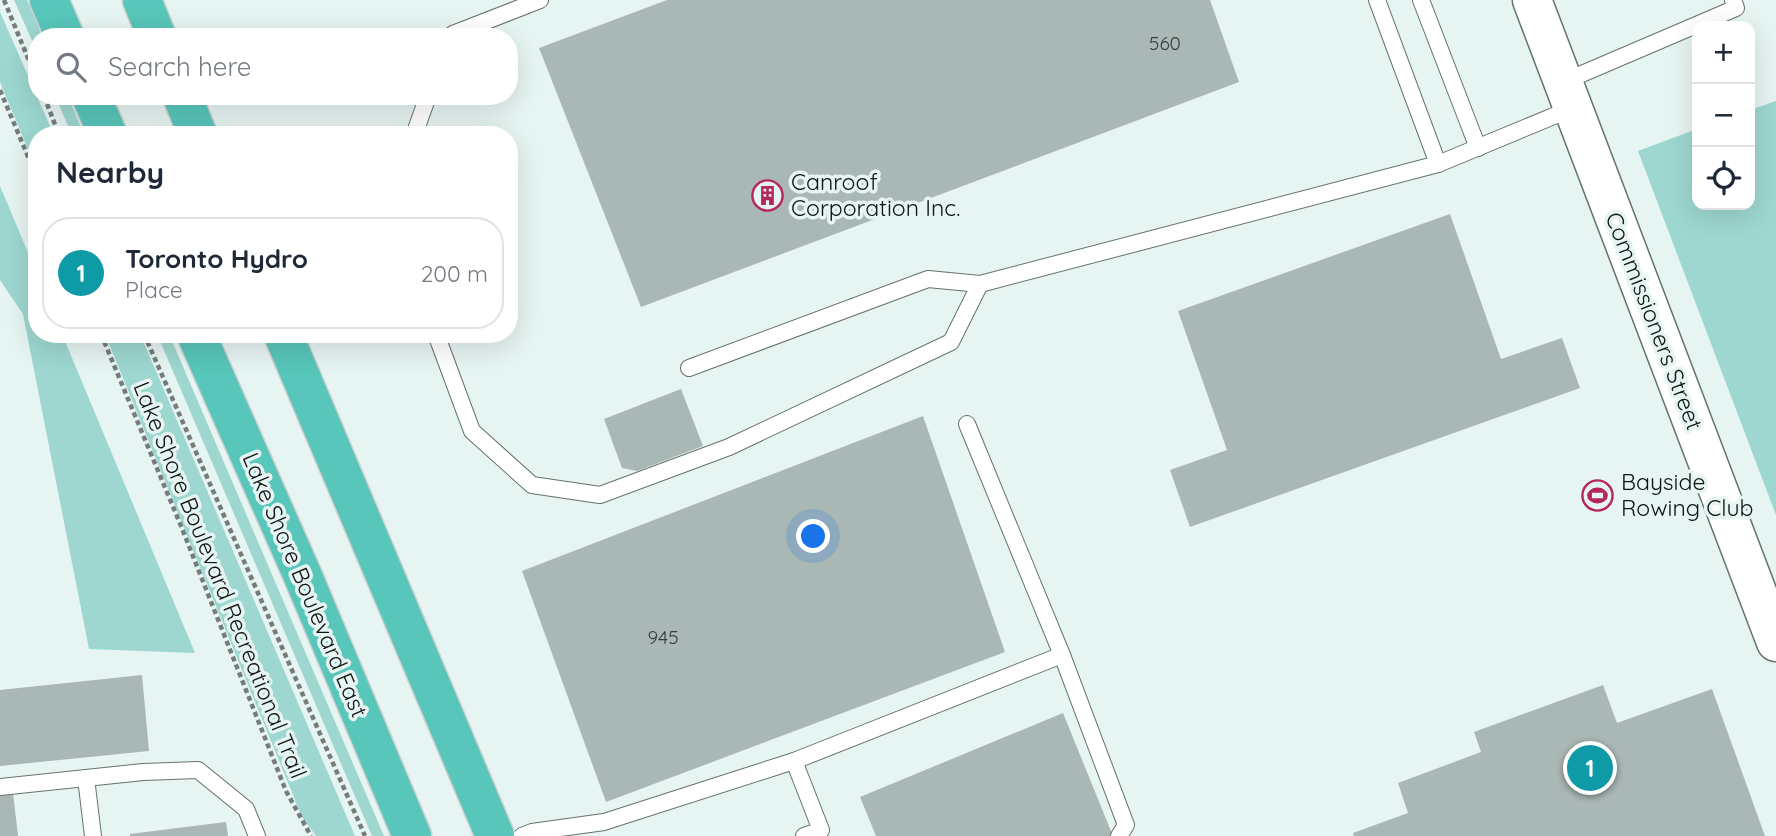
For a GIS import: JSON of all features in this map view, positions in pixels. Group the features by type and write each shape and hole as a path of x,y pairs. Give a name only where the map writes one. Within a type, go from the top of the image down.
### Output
{"highway":[{"path":"49,0 61,28"},
{"path":"142,0 153,28"},
{"path":"96,105 104,126"},
{"path":"186,105 194,126"},
{"name":"Lake Shore Boulevard East","path":"200,343 302,574 412,836"},
{"path":"287,343 495,836"}],"street":[{"name":"Commissioners Street","path":"1532,0 1776,642"}],"lane":[{"path":"468,28 540,0"},
{"path":"1377,0 1438,164"},
{"path":"1421,0 1478,148"},
{"path":"689,368 928,279 979,284 1438,164 1478,148 1568,95 1735,8 1733,0"},
{"path":"417,126 425,105"},
{"path":"439,343 472,432 531,485 600,495 729,447 951,342 979,284"},
{"path":"967,424 1062,654 1126,825 1119,836"},
{"path":"522,836 532,832 607,829 794,761 1062,654"},
{"path":"794,761 821,830 804,836"},
{"path":"0,787 143,772 198,770 246,809 257,836"},
{"path":"86,778 93,836"}],"path":[{"path":"4,0 28,58"},
{"path":"0,90 28,157"},
{"path":"47,105 56,126"},
{"name":"Lake Shore Boulevard Recreational Trail","path":"105,343 186,538 286,791 311,836"},
{"name":"Lake Shore Boulevard Recreational Trail","path":"148,343 365,836"}],"shaded area":[{"path":"14,0 27,0 39,28 28,28 28,32"},
{"path":"0,12 28,76 28,105 41,105 50,126 28,126 28,149 0,82"},
{"path":"1776,101 1776,515 1638,151 1692,131 1692,210 1755,210 1755,108"},
{"path":"59,105 72,105 80,126 68,126"},
{"path":"0,186 28,253 28,339 23,314 0,280"},
{"path":"29,343 66,343 195,653 89,649"},
{"path":"109,343 144,343 355,836 316,836 302,817"},
{"path":"161,343 173,343 384,836 372,836"}],"building":[{"name":"Canroof Corporation Inc.","path":"667,0 1210,0 1239,82 641,307 539,48"},
{"path":"1450,214 1501,359 1562,338 1580,388 1190,527 1170,470 1227,450 1178,311"},
{"path":"681,389 703,446 637,471 622,468 604,419"},
{"path":"923,416 1005,652 606,802 522,571"},
{"path":"142,675 149,751 0,766 0,690"},
{"path":"1603,685 1617,723 1712,689 1765,836 1354,836 1353,833 1408,813 1398,783 1481,752 1474,732"},
{"path":"1063,713 1113,836 876,836 860,797"},
{"path":"13,793 18,836 0,836 0,794"},
{"path":"226,822 228,836 130,836 130,834"}],"place":[{"name":"Canroof Corporation Inc.","path":"768,195"},
{"name":"Bayside Rowing Club","path":"1598,495"},
{"name":"Toronto Hydro","path":"1590,768"}]}
